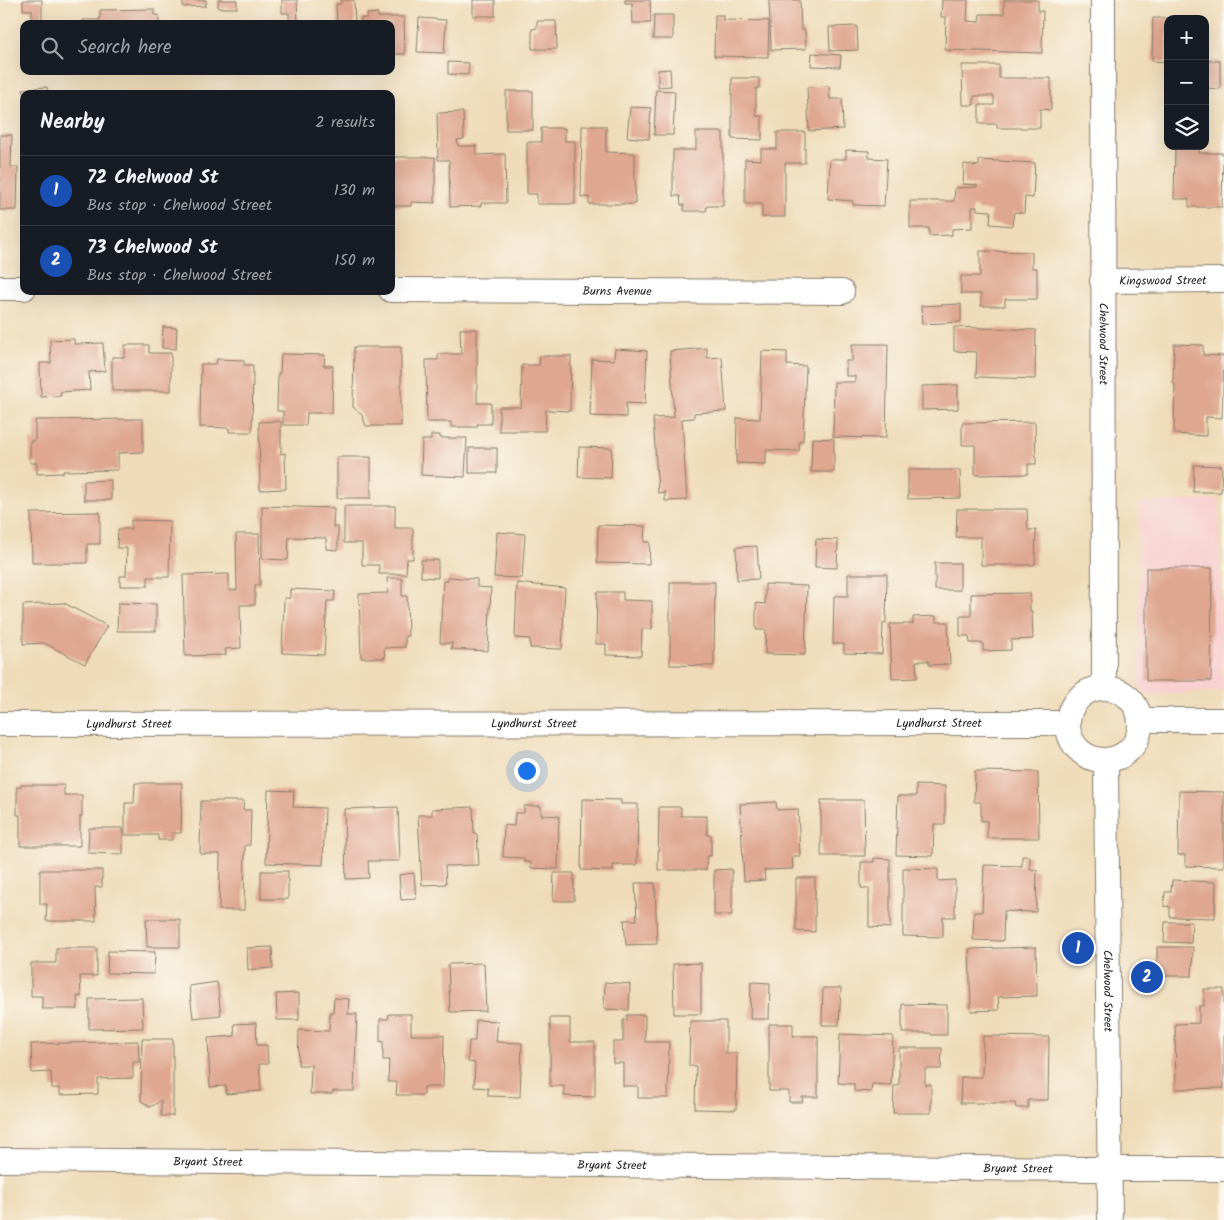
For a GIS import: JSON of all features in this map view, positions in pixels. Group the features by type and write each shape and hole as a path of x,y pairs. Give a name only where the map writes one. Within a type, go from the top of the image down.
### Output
{"street":[{"name":"Chelwood Street","path":"1103,0 1104,688"},
{"name":"Kingswood Street","path":"1102,281 1224,280"},
{"path":"0,288 20,288"},
{"name":"Burns Avenue","path":"395,290 842,292"},
{"path":"1104,688 1121,692 1134,704 1141,720 1137,740 1125,755 1106,761 1086,756 1072,742 1068,723 1073,706 1086,693 1104,688"},
{"path":"1141,720 1224,720"},
{"name":"Lyndhurst Street","path":"0,724 1068,723"},
{"name":"Chelwood Street","path":"1106,761 1110,1220"},
{"name":"Bryant Street","path":"0,1160 1224,1169"}],"shaded area":[{"path":"1219,499 1223,691 1150,695 1139,687 1139,503"}],"building":[{"path":"23,0 42,0 42,20 32,20 32,10 23,10"},
{"path":"183,0 206,0 206,6 183,7"},
{"path":"218,0 237,0 237,8 218,8"},
{"path":"282,0 297,0 298,20 289,20 289,13 282,13"},
{"path":"341,0 354,0 355,20 337,20 336,4 341,4"},
{"path":"473,0 495,0 495,16 473,16"},
{"path":"625,0 650,0 651,23 633,23 632,3 625,3"},
{"path":"769,0 800,0 801,30 805,30 806,49 771,50"},
{"path":"942,0 968,0 967,21 979,22 980,14 1004,14 1004,0 1038,0 1038,11 1043,11 1042,53 945,50 946,17 941,17"},
{"path":"154,9 154,15 159,15 159,20 100,20 100,10"},
{"path":"378,13 378,17 404,17 405,54 395,54 395,20 361,20 361,18 367,18 367,14"},
{"path":"654,15 673,15 673,39 653,39"},
{"path":"715,15 723,15 723,20 769,21 768,57 714,56"},
{"path":"419,18 446,20 444,53 417,52"},
{"path":"1153,18 1164,18 1164,62 1152,61"},
{"path":"537,21 556,21 557,49 532,49 532,29 537,28"},
{"path":"857,26 858,50 830,51 829,27"},
{"path":"812,53 841,55 840,67 811,66"},
{"path":"1209,61 1220,61 1220,89 1209,88"},
{"path":"448,62 469,63 468,75 448,74"},
{"path":"962,65 999,65 999,78 1051,78 1051,110 1040,109 1040,128 997,128 997,124 979,124 979,105 994,105 994,96 974,96 974,105 963,105"},
{"path":"670,69 671,86 658,87 658,70"},
{"path":"732,78 759,78 759,88 756,88 756,116 762,116 762,140 732,139"},
{"path":"829,86 830,99 842,99 843,129 809,131 807,87"},
{"path":"47,87 47,90 23,90"},
{"path":"656,90 675,91 673,135 654,135"},
{"path":"506,91 533,91 533,130 506,130"},
{"path":"630,107 651,108 649,139 627,137"},
{"path":"463,112 464,139 457,140 458,146 476,146 476,155 505,154 506,203 481,203 481,206 450,207 449,160 438,160 437,113"},
{"path":"582,126 606,126 606,152 635,153 635,204 589,204 589,197 581,197"},
{"path":"541,128 565,128 565,141 575,141 575,204 537,204 537,194 527,194 527,142 541,142"},
{"path":"696,132 723,132 723,206 707,206 706,211 684,211 684,205 681,205 680,196 673,196 673,150 696,150"},
{"path":"777,132 805,132 805,163 785,163 785,217 762,217 762,204 745,204 745,159 761,160 761,149 777,149"},
{"path":"0,135 12,135 11,167 18,167 17,210 0,210"},
{"path":"846,150 869,151 869,158 887,159 884,206 853,205 853,201 828,199 830,159 846,159"},
{"path":"1175,150 1223,153 1222,207 1189,207 1189,199 1174,199"},
{"path":"395,157 435,157 435,203 411,202 411,206 395,206"},
{"path":"979,160 1035,163 1033,198 1025,197 1024,213 1014,212 1012,226 990,224 991,211 977,210 977,207 972,207 972,228 952,229 952,235 929,236 929,228 910,228 910,201 954,201 955,188 977,187 977,185 963,184 964,164 979,166"},
{"path":"980,251 1032,252 1032,268 1037,268 1037,299 1005,299 1005,306 981,306 981,294 961,294 961,276 980,276"},
{"path":"961,304 961,322 922,324 921,306"},
{"path":"163,327 177,328 176,349 162,348"},
{"path":"954,327 1036,330 1035,379 976,377 977,352 954,351"},
{"path":"460,329 477,329 477,403 491,403 491,424 477,424 477,427 451,427 451,422 427,422 426,360 438,360 438,354 461,354"},
{"path":"74,339 74,344 103,343 105,371 89,372 90,390 60,392 61,396 41,397 40,363 51,363 50,340"},
{"path":"852,344 888,344 886,438 833,437 834,382 855,382 855,376 846,376 846,361 852,361"},
{"path":"1174,344 1203,345 1203,355 1224,356 1222,418 1206,417 1206,436 1174,434"},
{"path":"125,345 149,345 149,353 171,353 171,391 112,391 112,357 125,357"},
{"path":"354,347 401,347 401,426 366,426 362,415 353,407"},
{"path":"707,348 707,358 722,357 726,411 694,413 694,418 682,419 687,500 665,501 665,492 658,493 653,418 674,417 670,351"},
{"path":"615,349 647,351 645,404 626,403 626,417 590,416 592,359 614,360"},
{"path":"762,351 787,352 787,365 806,366 803,441 800,441 799,451 766,450 766,464 736,463 737,418 760,419"},
{"path":"281,354 325,355 324,366 333,366 332,413 307,413 306,425 283,425 283,411 277,411 278,373 280,373"},
{"path":"540,356 571,356 570,411 546,410 545,431 499,431 499,407 521,407 522,365 539,365"},
{"path":"217,359 244,360 244,365 253,365 252,432 229,432 229,428 200,427 201,364 216,364"},
{"path":"958,385 958,409 922,410 922,386"},
{"path":"143,419 143,452 118,453 118,470 63,471 63,473 37,474 37,463 30,463 30,441 35,441 35,420"},
{"path":"281,421 281,454 285,453 286,489 260,490 259,422"},
{"path":"1035,422 1036,464 1028,464 1028,474 975,475 975,445 962,445 962,423"},
{"path":"431,435 440,435 440,438 467,438 465,477 421,475 422,440 431,440"},
{"path":"812,438 834,439 834,472 811,472"},
{"path":"579,447 612,448 611,478 578,477"},
{"path":"469,448 497,448 497,473 469,473"},
{"path":"337,457 371,457 371,498 337,498"},
{"path":"1194,465 1222,466 1221,492 1193,492"},
{"path":"908,470 960,470 961,498 908,499"},
{"path":"111,480 111,500 84,500 84,481"},
{"path":"262,506 334,508 333,527 338,527 338,550 326,549 326,538 289,537 288,560 262,559"},
{"path":"344,506 395,506 395,528 413,528 413,559 407,559 406,574 379,574 379,565 362,565 362,543 344,543"},
{"path":"957,509 1027,509 1028,530 1036,530 1035,565 981,565 981,537 956,537"},
{"path":"100,512 100,544 87,544 87,563 32,563 31,513"},
{"path":"131,520 170,521 169,577 148,577 148,586 120,586 120,576 126,576 127,548 117,548 118,529 131,529"},
{"path":"598,525 645,526 644,542 650,542 649,564 597,563"},
{"path":"497,532 525,534 522,578 494,577"},
{"path":"236,534 259,534 260,585 255,585 255,605 240,605 241,648 225,649 226,655 185,656 183,575 229,574 229,590 237,590"},
{"path":"816,539 838,540 837,568 815,567"},
{"path":"757,546 759,579 737,580 736,547"},
{"path":"421,560 438,560 438,578 421,577"},
{"path":"935,563 960,563 960,590 935,590"},
{"path":"1146,568 1212,568 1211,681 1146,681"},
{"path":"848,574 887,574 886,623 883,623 882,654 844,653 844,644 833,644 834,596 848,596"},
{"path":"448,577 477,579 477,587 491,588 488,651 451,649 452,643 440,643 443,581 448,581"},
{"path":"387,578 402,578 402,596 407,596 408,636 405,636 405,647 384,648 385,658 361,658 359,594 388,593"},
{"path":"670,582 715,582 714,666 670,665"},
{"path":"517,583 565,588 562,649 530,648 530,639 515,638"},
{"path":"765,584 807,586 805,655 765,654 766,630 756,630 756,603 765,604"},
{"path":"290,589 335,591 334,601 327,601 324,655 282,653 284,598 290,598"},
{"path":"597,592 623,592 623,600 652,601 652,629 642,629 641,656 606,655 606,644 596,644"},
{"path":"1030,593 1033,639 1011,640 1011,650 983,651 983,643 970,643 969,636 960,636 960,616 971,616 971,594"},
{"path":"64,603 107,626 85,664 44,643 23,644 23,605"},
{"path":"118,603 156,604 156,631 117,631"},
{"path":"936,616 936,622 948,622 950,664 929,665 929,661 916,661 917,678 892,679 890,624 913,624 913,617"},
{"path":"975,771 1038,772 1039,838 987,838 987,821 981,821 981,802 974,802"},
{"path":"135,783 182,783 181,833 172,833 172,840 158,840 158,835 125,835 125,803 134,803"},
{"path":"21,785 64,785 64,795 82,795 80,846 20,846 20,815 17,815 17,787 21,787"},
{"path":"916,785 945,786 945,824 934,824 933,856 896,855 898,796 916,796"},
{"path":"268,790 294,791 293,807 325,808 323,865 266,863"},
{"path":"1179,791 1224,792 1224,867 1185,866 1185,855 1178,855"},
{"path":"582,799 621,800 621,804 638,804 637,865 613,865 613,871 581,870"},
{"path":"821,800 864,800 865,856 821,856"},
{"path":"201,801 244,801 243,810 251,810 250,845 245,845 244,910 219,910 220,854 200,854"},
{"path":"776,802 777,810 798,809 800,856 792,856 793,869 764,870 765,880 744,881 740,804"},
{"path":"524,806 541,806 541,815 559,816 558,869 531,868 531,862 524,862 524,858 503,857 504,825 514,826 515,813 524,813"},
{"path":"398,807 400,861 368,861 369,878 346,879 344,809"},
{"path":"473,807 474,833 477,834 479,865 445,866 446,884 422,885 418,815 432,815 432,809"},
{"path":"659,807 681,807 681,816 707,816 707,835 711,835 711,856 707,856 706,870 658,870"},
{"path":"89,828 123,828 123,854 88,853"},
{"path":"1022,856 1030,856 1030,869 1037,870 1036,912 1004,911 1003,941 973,940 974,912 982,912 984,865 1022,866"},
{"path":"874,858 890,859 890,928 869,927 869,888 861,888 861,862 874,862"},
{"path":"903,868 938,869 938,881 955,880 955,917 943,917 943,937 903,936"},
{"path":"732,869 732,915 714,915 714,870"},
{"path":"40,870 102,870 102,887 95,887 96,921 46,921 47,904 40,904"},
{"path":"261,871 288,871 288,899 261,899"},
{"path":"414,873 416,899 401,900 399,875"},
{"path":"554,873 574,873 574,901 553,901"},
{"path":"796,878 815,878 815,932 796,931"},
{"path":"1172,880 1216,882 1215,918 1170,917 1170,907 1164,906 1165,892 1171,892"},
{"path":"635,883 655,883 657,944 626,945 624,920 637,920"},
{"path":"146,919 180,919 180,947 147,947"},
{"path":"1165,922 1192,922 1191,943 1164,942"},
{"path":"272,947 273,968 248,970 247,948"},
{"path":"1036,947 1037,996 998,997 999,1010 971,1011 969,949"},
{"path":"1157,947 1193,947 1192,976 1165,976 1165,972 1157,972"},
{"path":"56,948 97,948 97,976 80,976 81,997 77,996 78,1009 42,1009 42,996 31,996 31,963 56,963"},
{"path":"108,951 155,952 154,974 107,973"},
{"path":"484,963 486,1011 450,1012 448,964"},
{"path":"701,963 701,1014 674,1014 673,964"},
{"path":"217,982 221,1015 193,1018 189,986"},
{"path":"605,982 630,984 629,1010 604,1009"},
{"path":"751,982 770,983 769,1019 750,1019"},
{"path":"823,988 841,988 839,1025 822,1025"},
{"path":"1204,989 1224,989 1224,1088 1176,1089 1175,1024 1199,1023 1199,1006 1204,1006"},
{"path":"299,993 299,1020 277,1020 276,994"},
{"path":"142,998 143,1028 89,1029 89,999"},
{"path":"334,998 349,999 348,1014 357,1014 354,1091 310,1094 311,1065 298,1065 299,1030 329,1031 330,1012 333,1012"},
{"path":"902,1004 947,1005 947,1035 902,1033"},
{"path":"389,1014 411,1014 411,1035 444,1035 443,1087 424,1087 424,1095 396,1095 397,1082 388,1082 389,1060 383,1060 383,1041 380,1042 380,1019 388,1019"},
{"path":"627,1015 645,1015 645,1042 669,1042 668,1098 638,1098 638,1086 623,1086 623,1063 613,1063 613,1042 623,1042 623,1020 627,1020"},
{"path":"550,1018 570,1018 570,1042 595,1042 595,1097 564,1096 564,1086 550,1086"},
{"path":"476,1020 498,1021 496,1042 522,1043 520,1097 488,1096 488,1088 474,1087 475,1063 468,1062 469,1041 475,1041"},
{"path":"690,1021 726,1021 726,1053 737,1053 736,1110 695,1109 696,1066 689,1066"},
{"path":"256,1023 257,1045 267,1045 268,1064 259,1064 261,1091 226,1094 226,1086 210,1087 208,1038 235,1036 234,1024"},
{"path":"769,1024 793,1024 793,1036 818,1036 818,1097 802,1097 803,1102 789,1102 789,1091 769,1091"},
{"path":"840,1034 893,1036 891,1085 872,1084 871,1092 854,1091 854,1084 838,1083"},
{"path":"983,1036 1049,1037 1048,1100 1028,1100 1028,1108 1016,1108 1015,1103 960,1103 961,1077 982,1077"},
{"path":"142,1039 173,1039 173,1116 161,1116 161,1100 151,1107 141,1101"},
{"path":"138,1041 139,1062 133,1062 133,1078 98,1079 98,1094 60,1095 60,1088 52,1088 51,1072 32,1073 31,1044"},
{"path":"899,1048 942,1048 941,1069 925,1069 925,1085 931,1084 931,1113 893,1113 894,1086 899,1086"}],"place":[{"name":"72 Chelwood St","path":"1078,948"},
{"name":"73 Chelwood St","path":"1147,977"}]}
